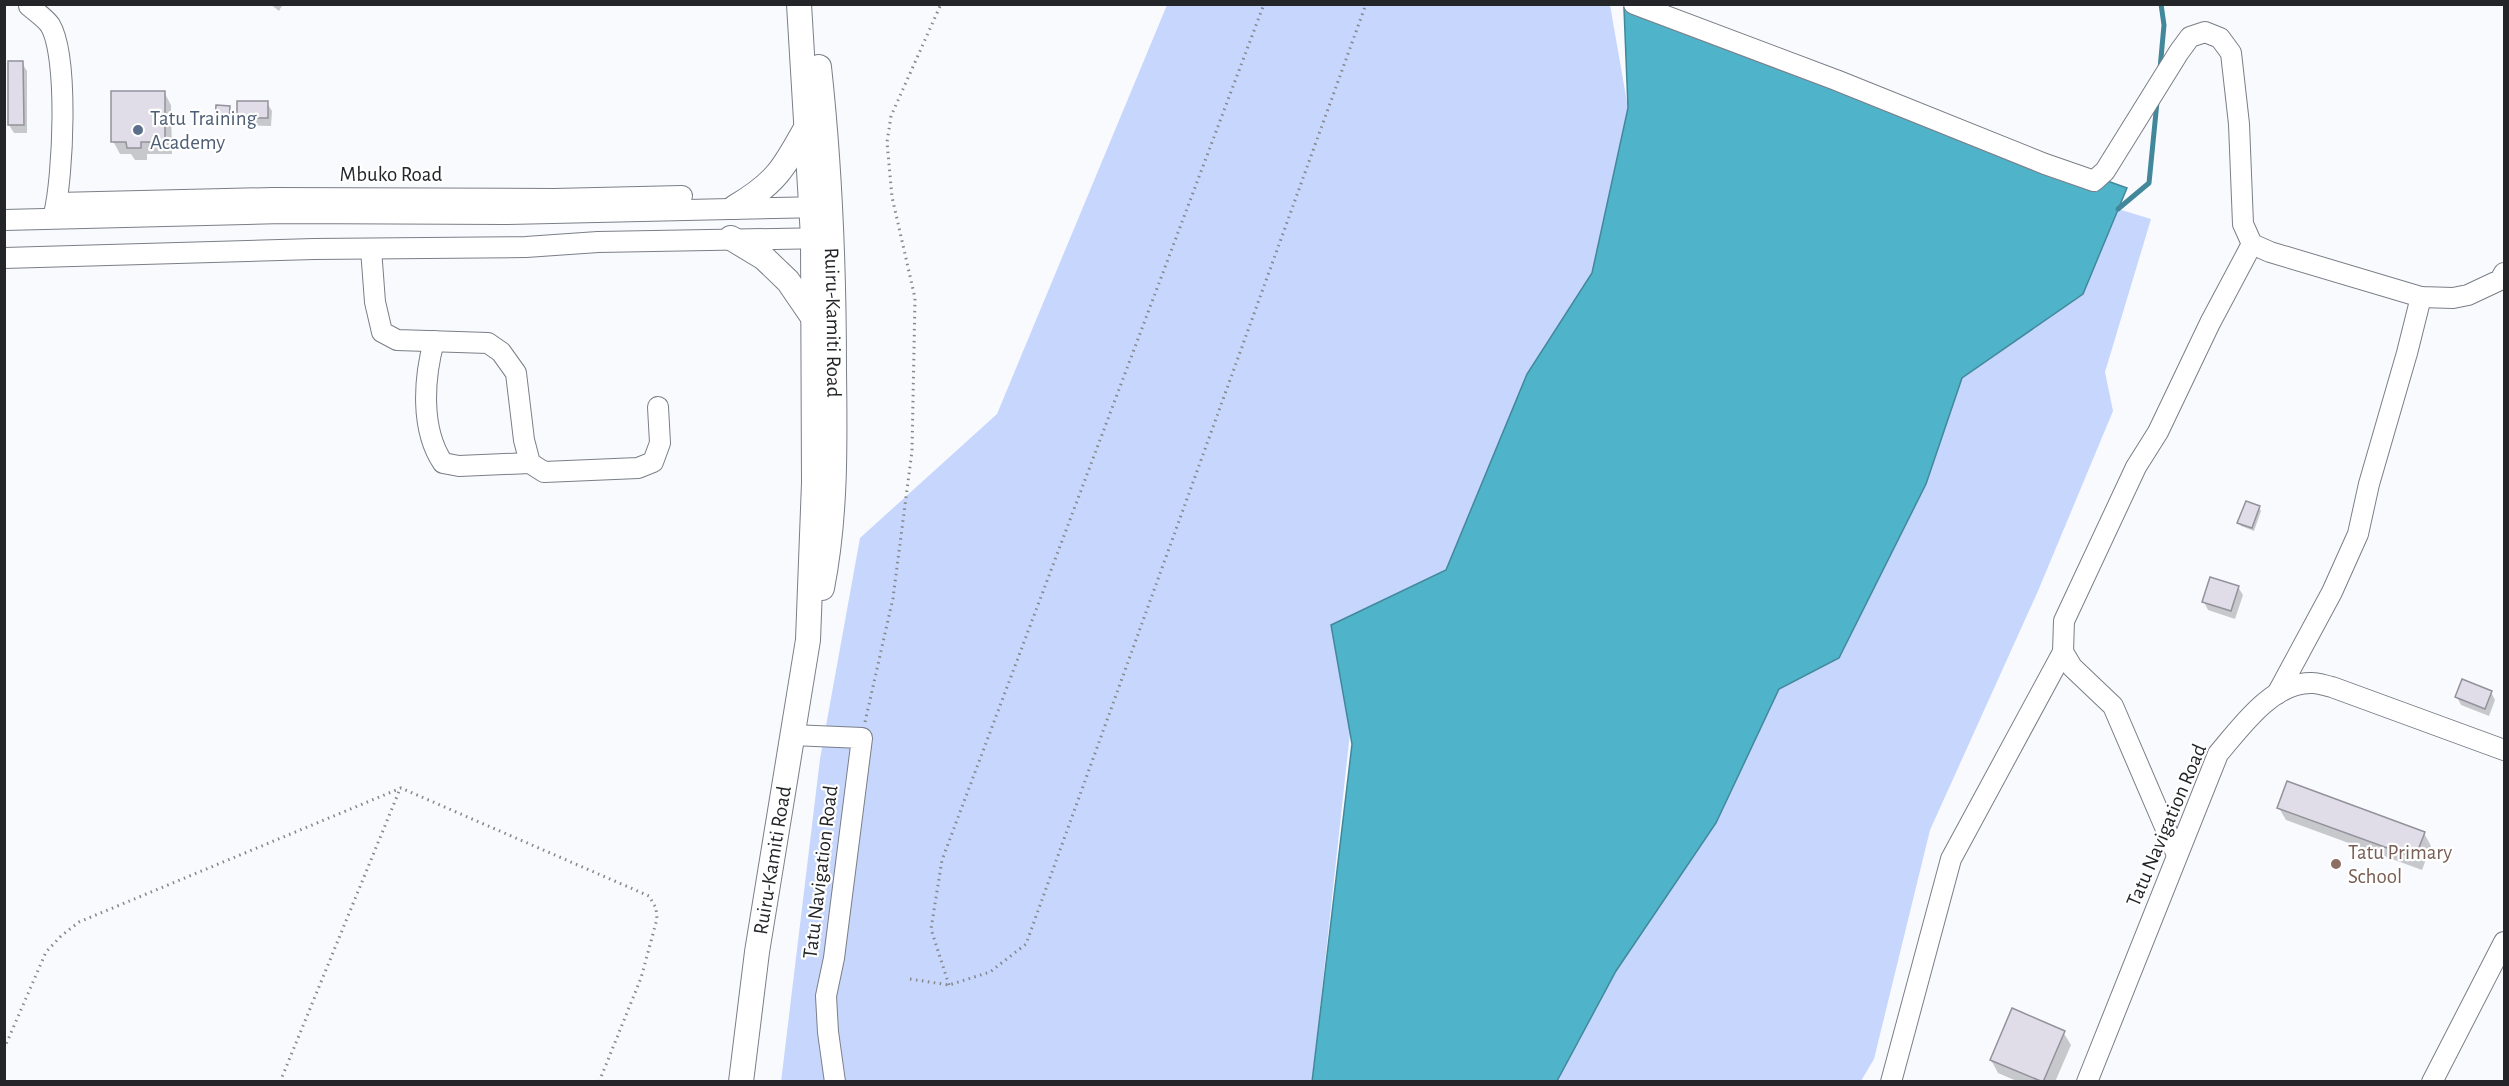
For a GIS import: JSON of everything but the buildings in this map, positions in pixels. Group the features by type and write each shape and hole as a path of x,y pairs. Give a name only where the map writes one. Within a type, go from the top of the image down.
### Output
{"main road":[{"name":"Ruiru-Kamiti Road","path":"799,4 807,126 821,207"},
{"name":"Ruiru-Kamiti Road","path":"808,640 820,603 829,546 835,455 822,238 823,104 812,4"},
{"path":"729,208 762,191 780,172 807,126"},
{"path":"731,238 764,258 788,281 814,319"},
{"name":"Ruiru-Kamiti Road","path":"741,1082 757,952 808,640 814,483 814,319 822,238"}],"street":[{"path":"1634,4 2094,181 2105,171 2190,37 2205,32 2220,38 2231,53 2239,124 2243,224 2252,244 2270,252 2421,297 2452,298 2468,295 2500,280 2505,273"},
{"path":"29,6 50,24 57,46 63,94 55,211"},
{"name":"Mbuko Road","path":"55,211 272,198 554,199 702,195 729,208"},
{"path":"4,220 55,211 506,214 821,207"},
{"path":"701,208 702,239"},
{"path":"4,258 526,247 731,238 822,238"},
{"path":"1891,1082 1951,860 2062,652 2064,621 2136,467 2158,432 2210,323 2252,244"},
{"path":"371,249 375,302 382,332 396,340 488,343 501,352 516,373 524,440 530,463"},
{"path":"2277,694 2332,592 2358,534 2369,484 2421,297"},
{"path":"434,341 428,363 429,429 434,450 442,463 459,466 530,463 544,471 638,468 653,462 660,443 658,407"},
{"path":"2062,652 2072,667 2113,706 2177,855"},
{"name":"Tatu Navigation Road","path":"2086,1082 2218,754 2254,711 2277,694 2313,683 2332,687 2505,750"},
{"path":"792,735 862,738"},
{"name":"Tatu Navigation Road","path":"835,1082 826,996 834,958 862,738"},
{"path":"2432,1082 2505,942"}],"path":[{"path":"862,738 893,598 912,451 915,298 892,197 887,142 891,116 941,4"},
{"path":"949,986 931,929 942,860 1264,4"},
{"path":"910,979 949,986 990,972 1026,944 1366,4"},
{"path":"280,1082 401,788"},
{"path":"4,1049 46,952 60,936 79,922 401,788 649,896 656,908 657,919 644,968 599,1082"}],"shaded area":[{"path":"1167,5 1610,5 1628,108 1592,273 1527,374 1446,570 1331,625 1350,733 1312,1081 781,1082 820,759 860,538 997,414"},
{"path":"1624,8 2127,188 2083,294 1962,378 1926,484 1839,658 1779,689 1716,823 1616,971 1557,1081 1312,1082 1352,744 1331,625 1446,570 1527,374 1592,273 1628,108"},
{"path":"2118,209 2151,219 2105,372 2113,411 2038,591 1930,830 1874,1059 1861,1081 1557,1082 1616,971 1716,823 1779,689 1839,658 1926,484 1962,378 2083,294"}],"waterway":[{"path":"2160,69 2164,25 2161,4"},
{"path":"2118,209 2149,183 2157,102"}],"place":[{"name":"Tatu Training Academy","path":"138,130"},
{"name":"Tatu Primary School","path":"2336,864"}]}
